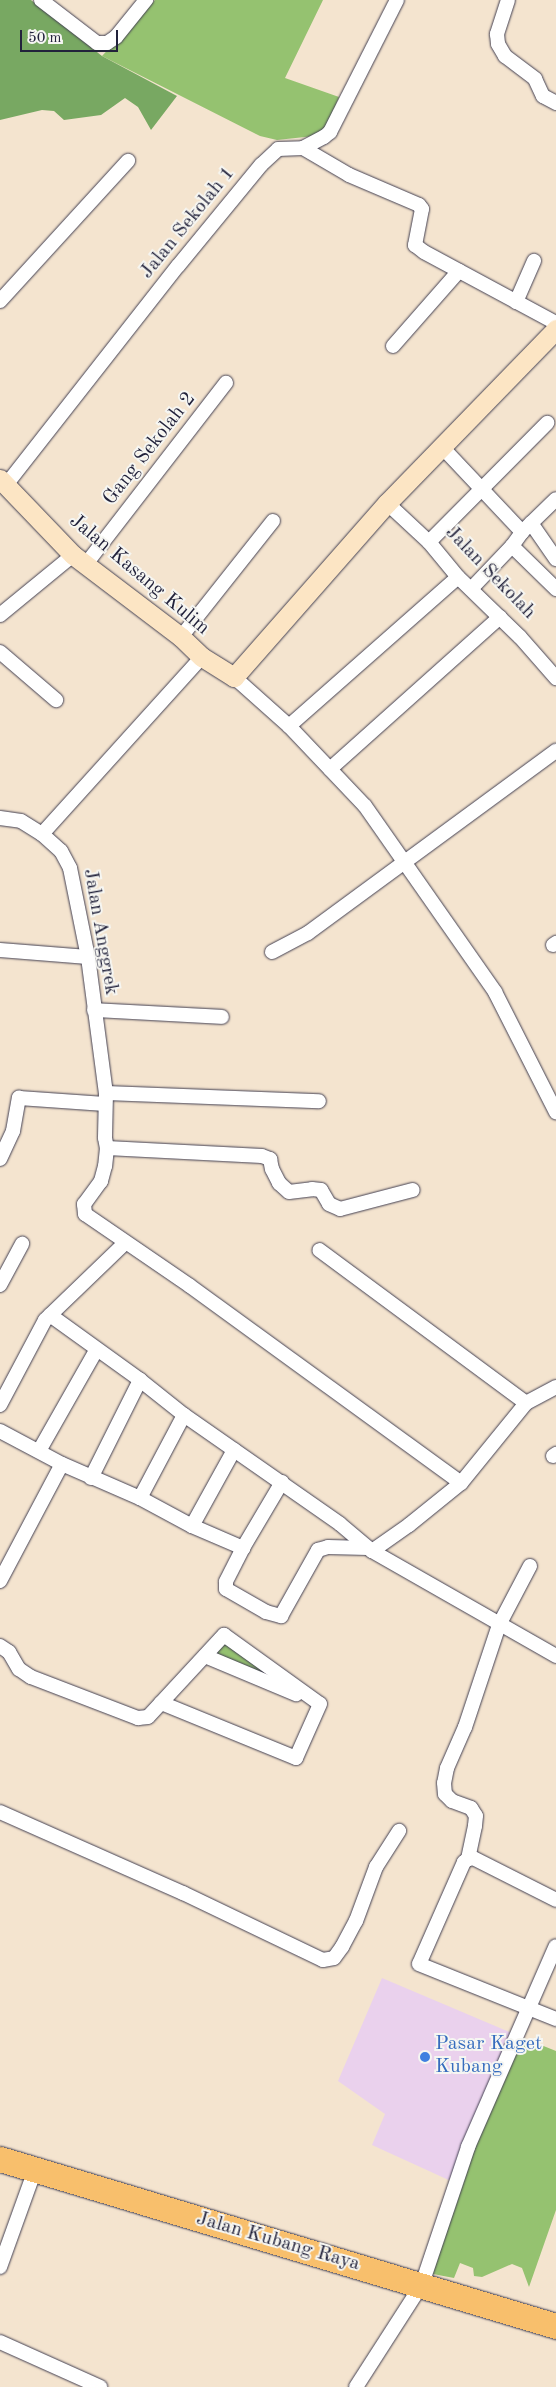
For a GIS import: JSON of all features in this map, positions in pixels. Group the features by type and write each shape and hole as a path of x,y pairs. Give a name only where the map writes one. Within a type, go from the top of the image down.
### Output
{"highway":[{"name":"Jalan Kubang Raya","path":"0,2159 422,2284 556,2326"}],"street":[{"path":"41,0 97,43 107,43 116,37 146,0"},
{"name":"Jalan Sekolah 1","path":"3,482 261,165 278,149 304,148 330,132 397,0"},
{"path":"508,0 497,34 498,44 505,56 535,79 544,96 556,103"},
{"path":"304,148 349,175 419,205 422,209 416,245 424,252 556,323"},
{"path":"0,302 128,161"},
{"path":"516,302 534,261"},
{"path":"394,346 459,272"},
{"path":"556,329 387,504 234,677 290,726 365,806 402,863 495,992 556,1112"},
{"name":"Gang Sekolah 2","path":"0,615 80,559 226,383"},
{"path":"429,542 483,490 547,423"},
{"path":"442,447 483,490 526,527 556,559"},
{"name":"Jalan Kasang Kulim","path":"3,482 80,559 181,637 202,657 234,677"},
{"path":"471,589 512,546 526,527 556,499"},
{"name":"Jalan Sekolah","path":"387,504 429,542 458,577 500,617 556,678"},
{"path":"181,637 273,521"},
{"path":"512,546 556,589"},
{"path":"290,726 458,577"},
{"path":"330,769 500,617"},
{"path":"0,652 56,700"},
{"path":"42,834 202,657"},
{"path":"272,952 308,933 556,750"},
{"name":"Jalan Anggrek","path":"0,818 21,821 42,834 61,851 70,868 88,957 106,1099 105,1138 107,1148 102,1181 84,1204 83,1209 85,1214 125,1243"},
{"path":"0,950 88,957"},
{"path":"94,1010 222,1017"},
{"path":"0,1159 13,1131 20,1098 319,1101"},
{"path":"107,1148 262,1156 270,1159 272,1169 279,1183 290,1192 312,1189 322,1190 329,1204 340,1209 413,1190"},
{"path":"0,1405 50,1315 125,1243 190,1286 461,1483"},
{"path":"0,1285 22,1244"},
{"path":"319,1250 526,1403"},
{"path":"50,1315 140,1380 184,1415 340,1524 370,1549 499,1625 556,1656"},
{"path":"39,1451 97,1350"},
{"path":"91,1478 140,1380"},
{"path":"282,1482 243,1548 226,1582 226,1589 239,1598 266,1612 281,1616 318,1550 328,1547 370,1549 409,1525 461,1483 526,1403 556,1387"},
{"path":"140,1498 184,1415"},
{"path":"0,1432 91,1478 140,1498 192,1526 243,1548"},
{"path":"192,1526 234,1450"},
{"path":"0,1581 62,1464"},
{"path":"468,1859 476,1816 471,1808 452,1801 445,1794 444,1782 447,1768 465,1727 499,1625 530,1566"},
{"path":"0,1646 9,1652 18,1669 31,1677 112,1710 138,1718 148,1717 224,1635 320,1704"},
{"path":"205,1656 320,1704"},
{"path":"161,1702 296,1758 320,1704"},
{"path":"0,1812 183,1893 323,1960 334,1958 342,1946 356,1921 376,1867 399,1831"},
{"path":"556,1900 473,1858 468,1859 464,1862 419,1964 556,2019"},
{"path":"356,2387 422,2284 468,2147 556,1946"},
{"path":"0,2267 35,2170"},
{"path":"0,2342 100,2387"}],"shaded area":[{"name":"Pasar Kaget Kubang","path":"382,1978 512,2033 453,2182 372,2145 385,2114 338,2081"}],"green space":[{"path":"0,0 31,0 102,56 177,96 151,130 138,107 125,98 101,115 64,120 54,111 42,110 0,120"},
{"path":"155,0 323,0 285,78 339,97 325,130 314,136 277,140 260,136 102,56"},
{"path":"224,1640 275,1679 214,1655"},
{"path":"521,2037 556,2051 556,2210 529,2287 522,2268 512,2264 482,2277 474,2276 473,2268 460,2263 454,2278 433,2274 448,2220 474,2148"}],"place":[{"name":"Pasar Kaget Kubang","path":"425,2057"}]}
